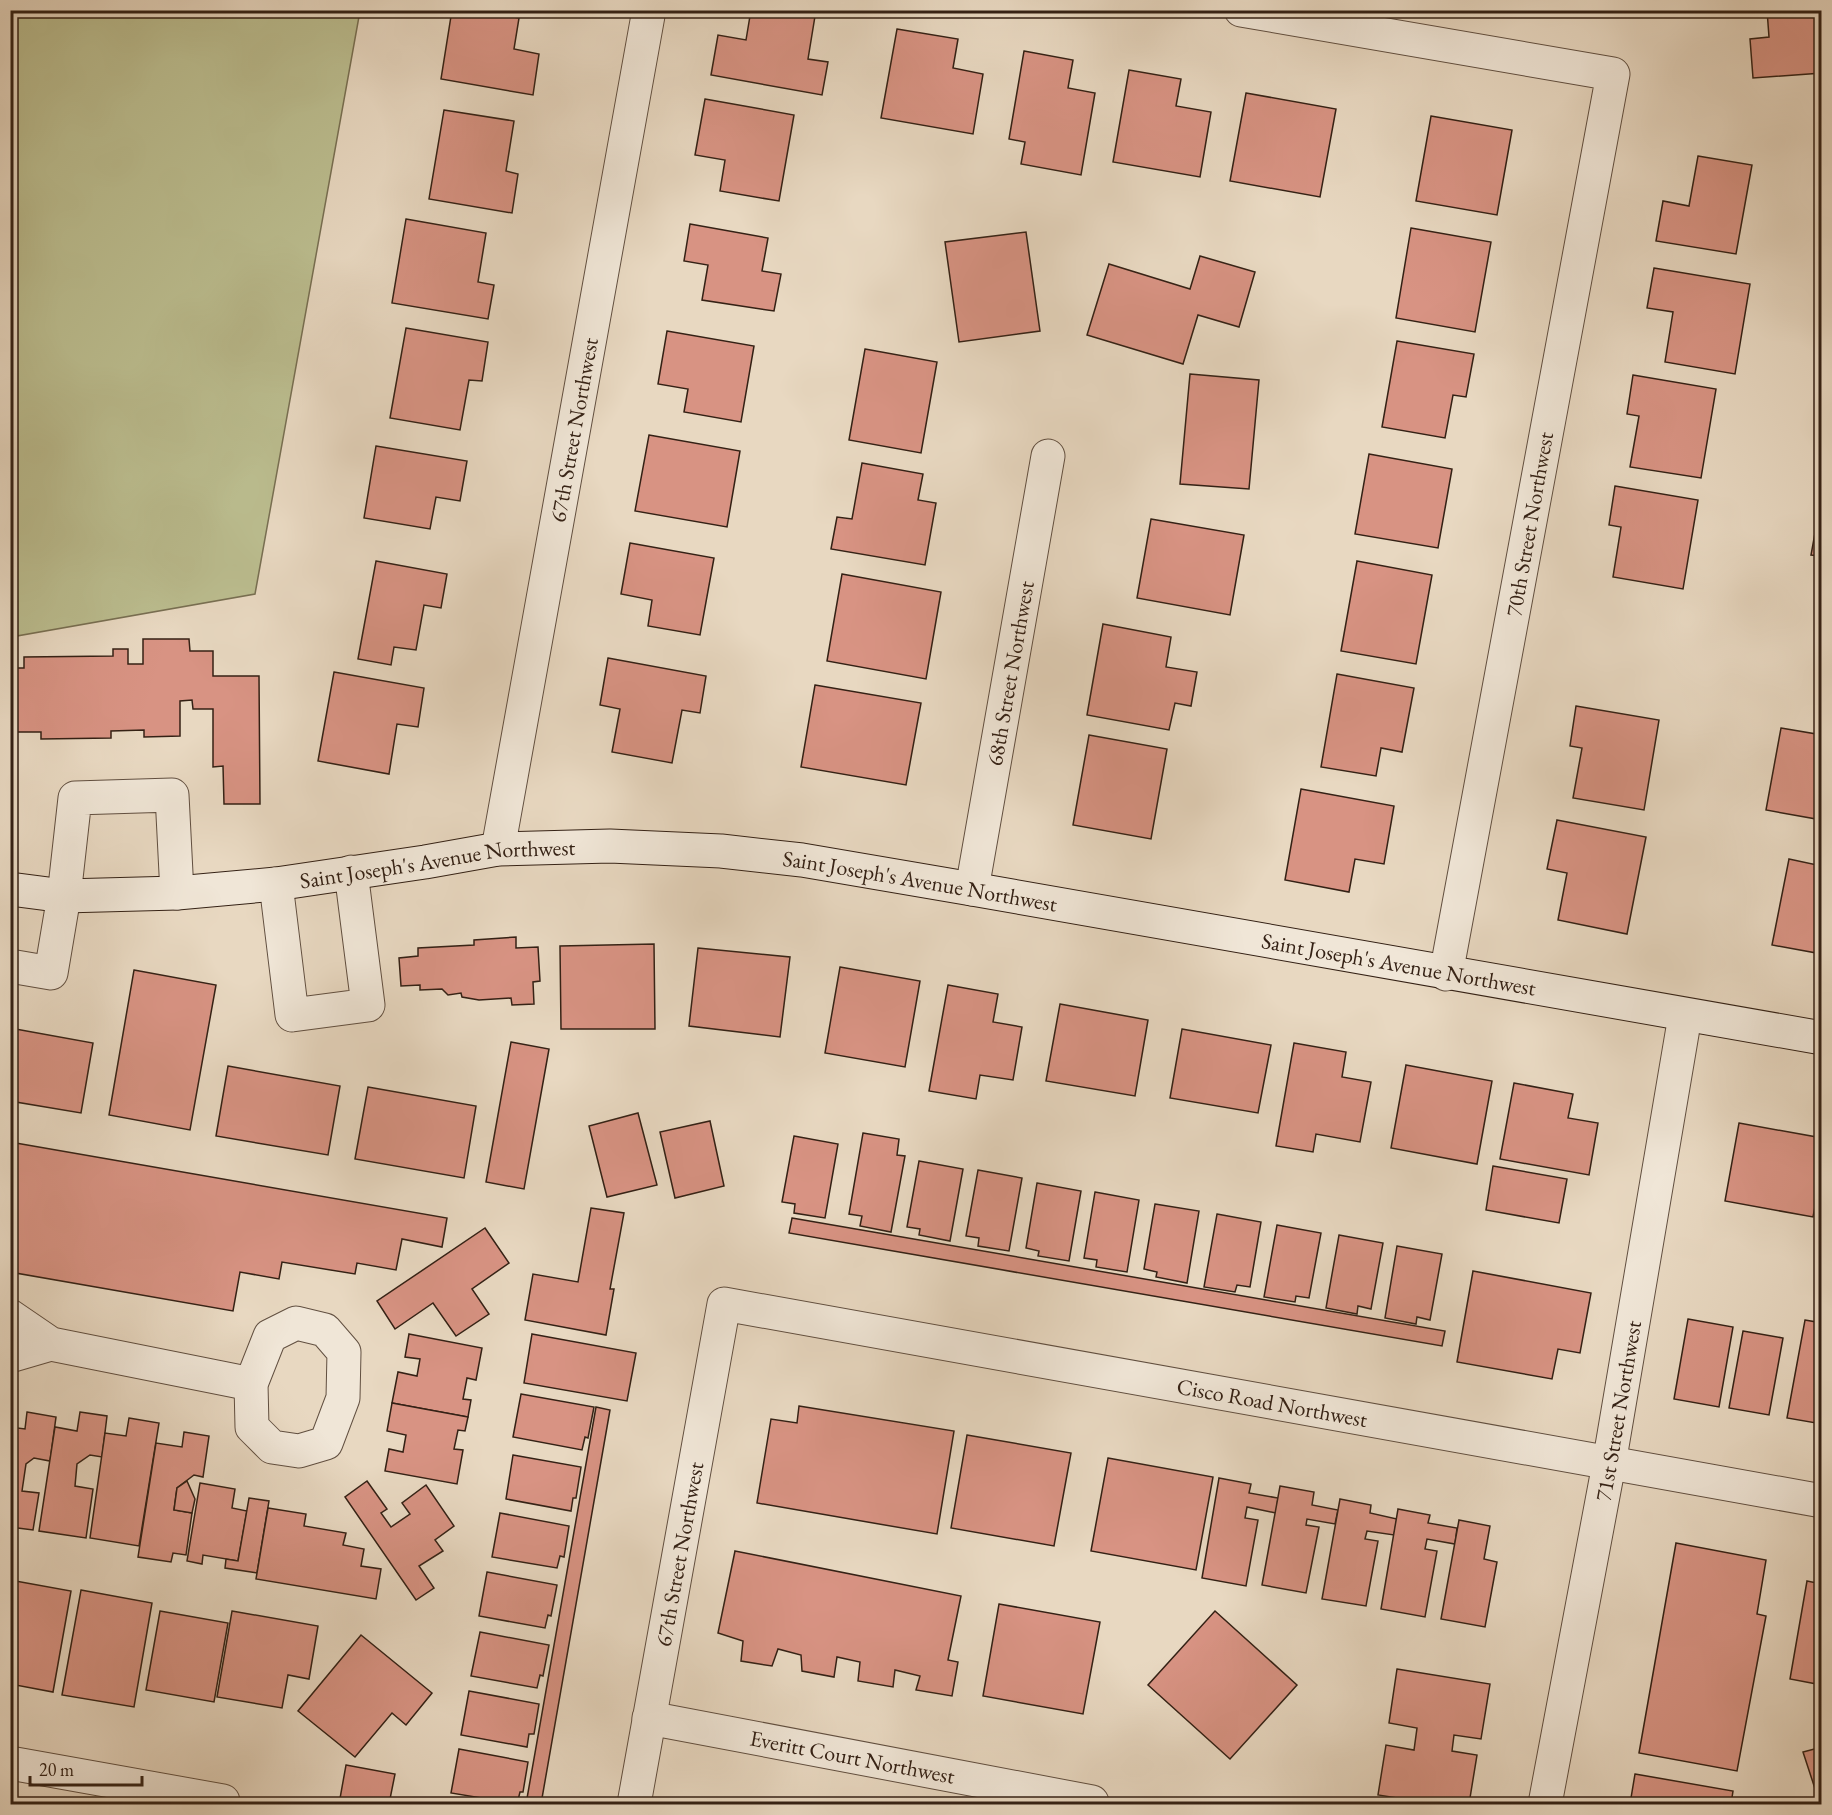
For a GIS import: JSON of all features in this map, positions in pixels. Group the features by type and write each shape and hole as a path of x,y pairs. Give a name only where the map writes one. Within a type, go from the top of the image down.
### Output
{"street":[{"name":"67th Street Northwest","path":"498,849 649,10"},
{"name":"70th Street Northwest","path":"1241,10 1612,74 1446,974"},
{"name":"68th Street Northwest","path":"972,889 1048,456"},
{"path":"10,966 51,973 64,896 75,798 172,795 177,893"},
{"name":"Saint Joseph's Avenue Northwest","path":"10,889 64,896 177,893 276,884 498,849 610,846 721,851 802,860 1821,1038"},
{"path":"276,884 292,1015 368,1005 351,872"},
{"name":"71st Street Northwest","path":"1545,1804 1609,1464 1685,1016"},
{"name":"67th Street Northwest","path":"634,1804 724,1304"},
{"name":"Cisco Road Northwest","path":"724,1304 1821,1501"},
{"path":"10,1316 51,1344 251,1384"},
{"path":"10,1356 51,1344"},
{"name":"Everitt Court Northwest","path":"649,1718 1092,1802"},
{"path":"10,1762 223,1803"}],"green space":[{"path":"11,10 360,11 255,594 11,637"}],"building":[{"path":"452,10 473,10 519,18 514,49 539,54 533,95 441,79"},
{"path":"751,10 816,10 808,59 828,62 822,95 711,75 718,35 746,40"},
{"path":"1767,10 1822,10 1822,73 1753,78 1750,39 1769,37"},
{"path":"897,29 958,39 953,68 983,74 973,134 881,118"},
{"path":"1024,51 1073,60 1068,88 1095,93 1081,175 1021,164 1025,142 1009,139"},
{"path":"1129,70 1181,79 1176,106 1211,112 1200,177 1113,162"},
{"path":"1246,93 1336,109 1320,197 1230,181"},
{"path":"705,99 794,115 779,201 720,191 725,160 695,155"},
{"path":"444,110 514,121 506,171 518,174 512,213 429,199"},
{"path":"1431,116 1512,130 1497,215 1416,201"},
{"path":"1698,156 1752,165 1736,254 1656,241 1663,201 1689,206"},
{"path":"406,219 486,233 478,282 494,285 488,319 392,303"},
{"path":"690,224 768,238 762,271 781,274 774,311 702,300 708,265 684,261"},
{"path":"1411,228 1491,242 1475,332 1396,318"},
{"path":"1026,232 1040,331 959,342 945,242"},
{"path":"1200,256 1255,272 1239,327 1198,315 1183,364 1087,335 1109,264 1190,289"},
{"path":"1654,268 1750,284 1735,374 1665,362 1673,312 1647,308"},
{"path":"406,328 488,342 482,381 469,380 460,430 390,418"},
{"path":"667,331 754,346 741,422 684,412 688,389 658,384"},
{"path":"1397,341 1474,354 1466,397 1453,395 1445,438 1382,427"},
{"path":"865,349 937,362 921,453 849,440"},
{"path":"1190,374 1259,380 1249,489 1180,484"},
{"path":"1633,375 1716,389 1701,478 1630,467 1639,416 1627,414"},
{"path":"649,435 740,451 727,527 635,511"},
{"path":"376,446 467,461 460,501 436,497 430,529 364,518"},
{"path":"1369,454 1452,469 1438,548 1355,534"},
{"path":"862,463 923,474 918,500 936,503 925,565 831,549 837,517 852,519"},
{"path":"1615,486 1698,500 1683,589 1613,577 1621,527 1609,525"},
{"path":"1822,500 1822,556 1811,555"},
{"path":"1151,519 1244,535 1230,615 1137,598"},
{"path":"630,543 714,558 700,635 648,626 652,600 621,594"},
{"path":"376,561 447,574 441,608 424,605 416,650 394,647 391,665 358,659"},
{"path":"1357,561 1432,575 1416,664 1341,651"},
{"path":"842,574 941,592 926,679 827,661"},
{"path":"1103,624 1171,637 1166,667 1197,672 1191,706 1175,703 1169,730 1087,715"},
{"path":"143,639 189,639 190,651 213,651 213,676 259,676 260,804 224,804 223,766 213,767 213,709 193,709 192,700 180,701 180,736 144,737 144,730 111,731 111,738 41,739 41,732 10,732 10,668 24,668 24,657 113,656 113,649 128,649 128,664 143,664"},
{"path":"608,658 706,676 700,713 682,710 672,763 612,752 620,709 600,705"},
{"path":"334,672 424,688 418,727 397,724 389,774 318,761"},
{"path":"1337,674 1414,688 1402,752 1381,748 1376,776 1321,767"},
{"path":"815,685 921,703 906,785 801,767"},
{"path":"1576,706 1659,720 1644,810 1573,798 1582,748 1570,746"},
{"path":"1781,728 1822,735 1822,820 1766,810"},
{"path":"1089,735 1167,749 1151,839 1073,825"},
{"path":"1301,789 1394,806 1384,864 1355,859 1349,892 1285,880"},
{"path":"1557,820 1646,837 1627,934 1558,920 1567,873 1547,869"},
{"path":"1789,859 1822,866 1822,954 1772,945"},
{"path":"516,937 516,948 538,947 540,981 533,982 534,1004 512,1005 511,998 479,1000 462,997 461,993 448,995 442,989 420,990 420,985 401,986 399,958 418,956 418,948 474,945 474,940"},
{"path":"654,944 655,1029 561,1029 560,946"},
{"path":"698,948 790,957 780,1037 689,1026"},
{"path":"840,967 920,981 905,1067 825,1053"},
{"path":"134,970 216,985 190,1130 109,1115"},
{"path":"948,985 998,994 993,1022 1022,1027 1013,1080 980,1075 976,1099 929,1091"},
{"path":"1060,1004 1148,1020 1135,1096 1046,1081"},
{"path":"10,1028 93,1043 81,1113 10,1101"},
{"path":"1182,1029 1271,1045 1258,1113 1170,1098"},
{"path":"511,1042 549,1049 524,1189 486,1182"},
{"path":"1294,1043 1346,1052 1342,1077 1371,1082 1360,1142 1316,1134 1313,1152 1276,1146"},
{"path":"1406,1065 1492,1081 1477,1164 1391,1148"},
{"path":"228,1066 340,1086 328,1155 216,1136"},
{"path":"1514,1083 1573,1094 1568,1118 1598,1123 1589,1175 1500,1159"},
{"path":"368,1087 476,1106 464,1178 355,1159"},
{"path":"638,1113 657,1185 607,1197 589,1126"},
{"path":"710,1121 724,1186 675,1198 660,1132"},
{"path":"1739,1123 1822,1138 1822,1171 1813,1217 1725,1201"},
{"path":"863,1133 899,1139 897,1155 905,1156 891,1232 860,1226 862,1216 849,1214"},
{"path":"794,1136 838,1144 825,1218 794,1213 795,1204 782,1202"},
{"path":"10,1142 447,1218 442,1247 402,1239 396,1270 357,1263 355,1274 282,1262 279,1279 240,1272 233,1311 10,1272"},
{"path":"919,1161 963,1169 950,1241 919,1235 920,1229 907,1227"},
{"path":"1493,1166 1567,1179 1559,1223 1486,1210"},
{"path":"978,1170 1022,1178 1009,1251 978,1246 979,1238 966,1236"},
{"path":"1037,1183 1081,1191 1069,1261 1038,1256 1039,1251 1026,1248"},
{"path":"1095,1192 1139,1200 1127,1272 1096,1267 1097,1260 1084,1258"},
{"path":"1155,1204 1199,1211 1187,1283 1156,1277 1157,1272 1144,1269"},
{"path":"591,1208 624,1213 610,1289 614,1289 606,1335 525,1320 533,1274 578,1282"},
{"path":"1217,1214 1261,1222 1250,1287 1237,1285 1235,1292 1204,1287"},
{"path":"792,1218 1445,1331 1442,1346 789,1233"},
{"path":"1277,1225 1321,1233 1309,1298 1296,1296 1295,1302 1264,1297"},
{"path":"485,1228 509,1263 472,1289 489,1314 456,1336 433,1303 395,1329 377,1301"},
{"path":"1339,1235 1383,1243 1371,1309 1358,1306 1357,1314 1326,1308"},
{"path":"1397,1246 1442,1254 1430,1320 1417,1317 1416,1324 1385,1318"},
{"path":"1473,1271 1591,1293 1580,1353 1558,1349 1552,1379 1457,1362"},
{"path":"1688,1319 1733,1327 1719,1407 1674,1399"},
{"path":"1805,1320 1822,1323 1822,1401 1820,1401 1816,1423 1787,1418"},
{"path":"1743,1331 1783,1338 1769,1415 1729,1408"},
{"path":"409,1334 482,1348 476,1380 467,1378 463,1399 471,1400 468,1417 392,1403 398,1372 417,1376 420,1359 405,1357"},
{"path":"532,1334 636,1353 627,1401 524,1383"},
{"path":"521,1394 594,1407 588,1438 585,1437 582,1450 513,1437"},
{"path":"392,1403 468,1417 465,1431 458,1430 454,1449 463,1450 457,1484 385,1471 389,1449 403,1452 406,1435 387,1431"},
{"path":"799,1406 954,1431 937,1534 757,1503 771,1419 797,1423"},
{"path":"596,1407 610,1410 541,1804 526,1804"},
{"path":"27,1412 56,1417 50,1461 34,1458 26,1464 22,1491 39,1493 33,1530 10,1527 10,1427 25,1429"},
{"path":"80,1412 107,1416 102,1457 90,1455 77,1464 75,1486 93,1489 86,1538 39,1531 55,1427 77,1431"},
{"path":"129,1418 159,1423 139,1546 90,1538 105,1433 126,1436"},
{"path":"184,1432 209,1436 203,1477 194,1475 177,1488 174,1510 192,1513 186,1555 173,1553 171,1562 138,1557 156,1443 182,1447"},
{"path":"967,1435 1071,1453 1054,1546 951,1528"},
{"path":"513,1455 581,1467 576,1498 573,1498 571,1511 506,1499"},
{"path":"1108,1458 1213,1477 1196,1570 1091,1551"},
{"path":"1219,1478 1251,1484 1249,1493 1278,1498 1276,1513 1247,1507 1245,1518 1258,1520 1246,1586 1202,1578"},
{"path":"187,1481 195,1499 192,1513 174,1510 177,1488"},
{"path":"367,1481 387,1509 381,1513 391,1527 410,1514 402,1503 426,1485 454,1526 435,1540 443,1551 419,1566 434,1588 416,1600 345,1497"},
{"path":"200,1483 235,1489 232,1508 247,1511 238,1561 203,1555 202,1564 187,1561"},
{"path":"1280,1486 1314,1492 1312,1505 1338,1510 1335,1524 1307,1519 1306,1525 1319,1527 1306,1593 1262,1585"},
{"path":"249,1498 269,1501 257,1573 225,1568 226,1559 238,1561"},
{"path":"1340,1499 1371,1505 1370,1513 1397,1519 1394,1535 1367,1531 1365,1539 1378,1541 1366,1606 1322,1599"},
{"path":"268,1508 306,1514 304,1526 346,1533 343,1545 364,1549 361,1566 381,1569 376,1599 256,1579"},
{"path":"1398,1509 1430,1515 1428,1523 1457,1528 1455,1544 1427,1539 1425,1549 1437,1551 1425,1617 1381,1609"},
{"path":"500,1513 569,1526 564,1557 560,1556 557,1568 492,1557"},
{"path":"1459,1520 1490,1526 1484,1559 1497,1562 1485,1627 1441,1619"},
{"path":"1676,1543 1766,1560 1757,1614 1766,1616 1737,1771 1639,1753"},
{"path":"735,1551 961,1596 948,1660 958,1662 952,1696 916,1690 920,1676 895,1670 893,1687 858,1681 860,1662 837,1657 834,1677 802,1671 801,1655 778,1649 772,1666 741,1661 743,1641 718,1633"},
{"path":"487,1572 557,1585 551,1616 548,1615 545,1628 479,1616"},
{"path":"10,1580 71,1591 53,1692 10,1684"},
{"path":"1807,1581 1822,1584 1822,1685 1790,1679"},
{"path":"81,1590 152,1603 134,1707 62,1695"},
{"path":"999,1604 1100,1622 1083,1714 983,1696"},
{"path":"160,1611 228,1623 214,1702 146,1690"},
{"path":"232,1611 318,1626 309,1679 288,1675 282,1708 217,1697"},
{"path":"1215,1611 1297,1685 1230,1759 1148,1685"},
{"path":"480,1632 549,1645 543,1676 540,1675 537,1688 471,1676"},
{"path":"361,1635 432,1693 406,1725 392,1713 355,1757 298,1711"},
{"path":"1397,1669 1490,1684 1481,1739 1454,1735 1452,1751 1477,1755 1469,1804 1435,1804 1378,1795 1386,1745 1414,1750 1417,1728 1389,1723"},
{"path":"469,1691 539,1704 534,1734 529,1734 527,1747 461,1735"},
{"path":"1822,1747 1822,1804 1820,1804 1803,1752"},
{"path":"459,1749 528,1762 523,1792 520,1792 517,1804 451,1793"},
{"path":"346,1765 395,1774 389,1804 339,1804"},
{"path":"1635,1774 1733,1791 1731,1804 1630,1804"}]}
